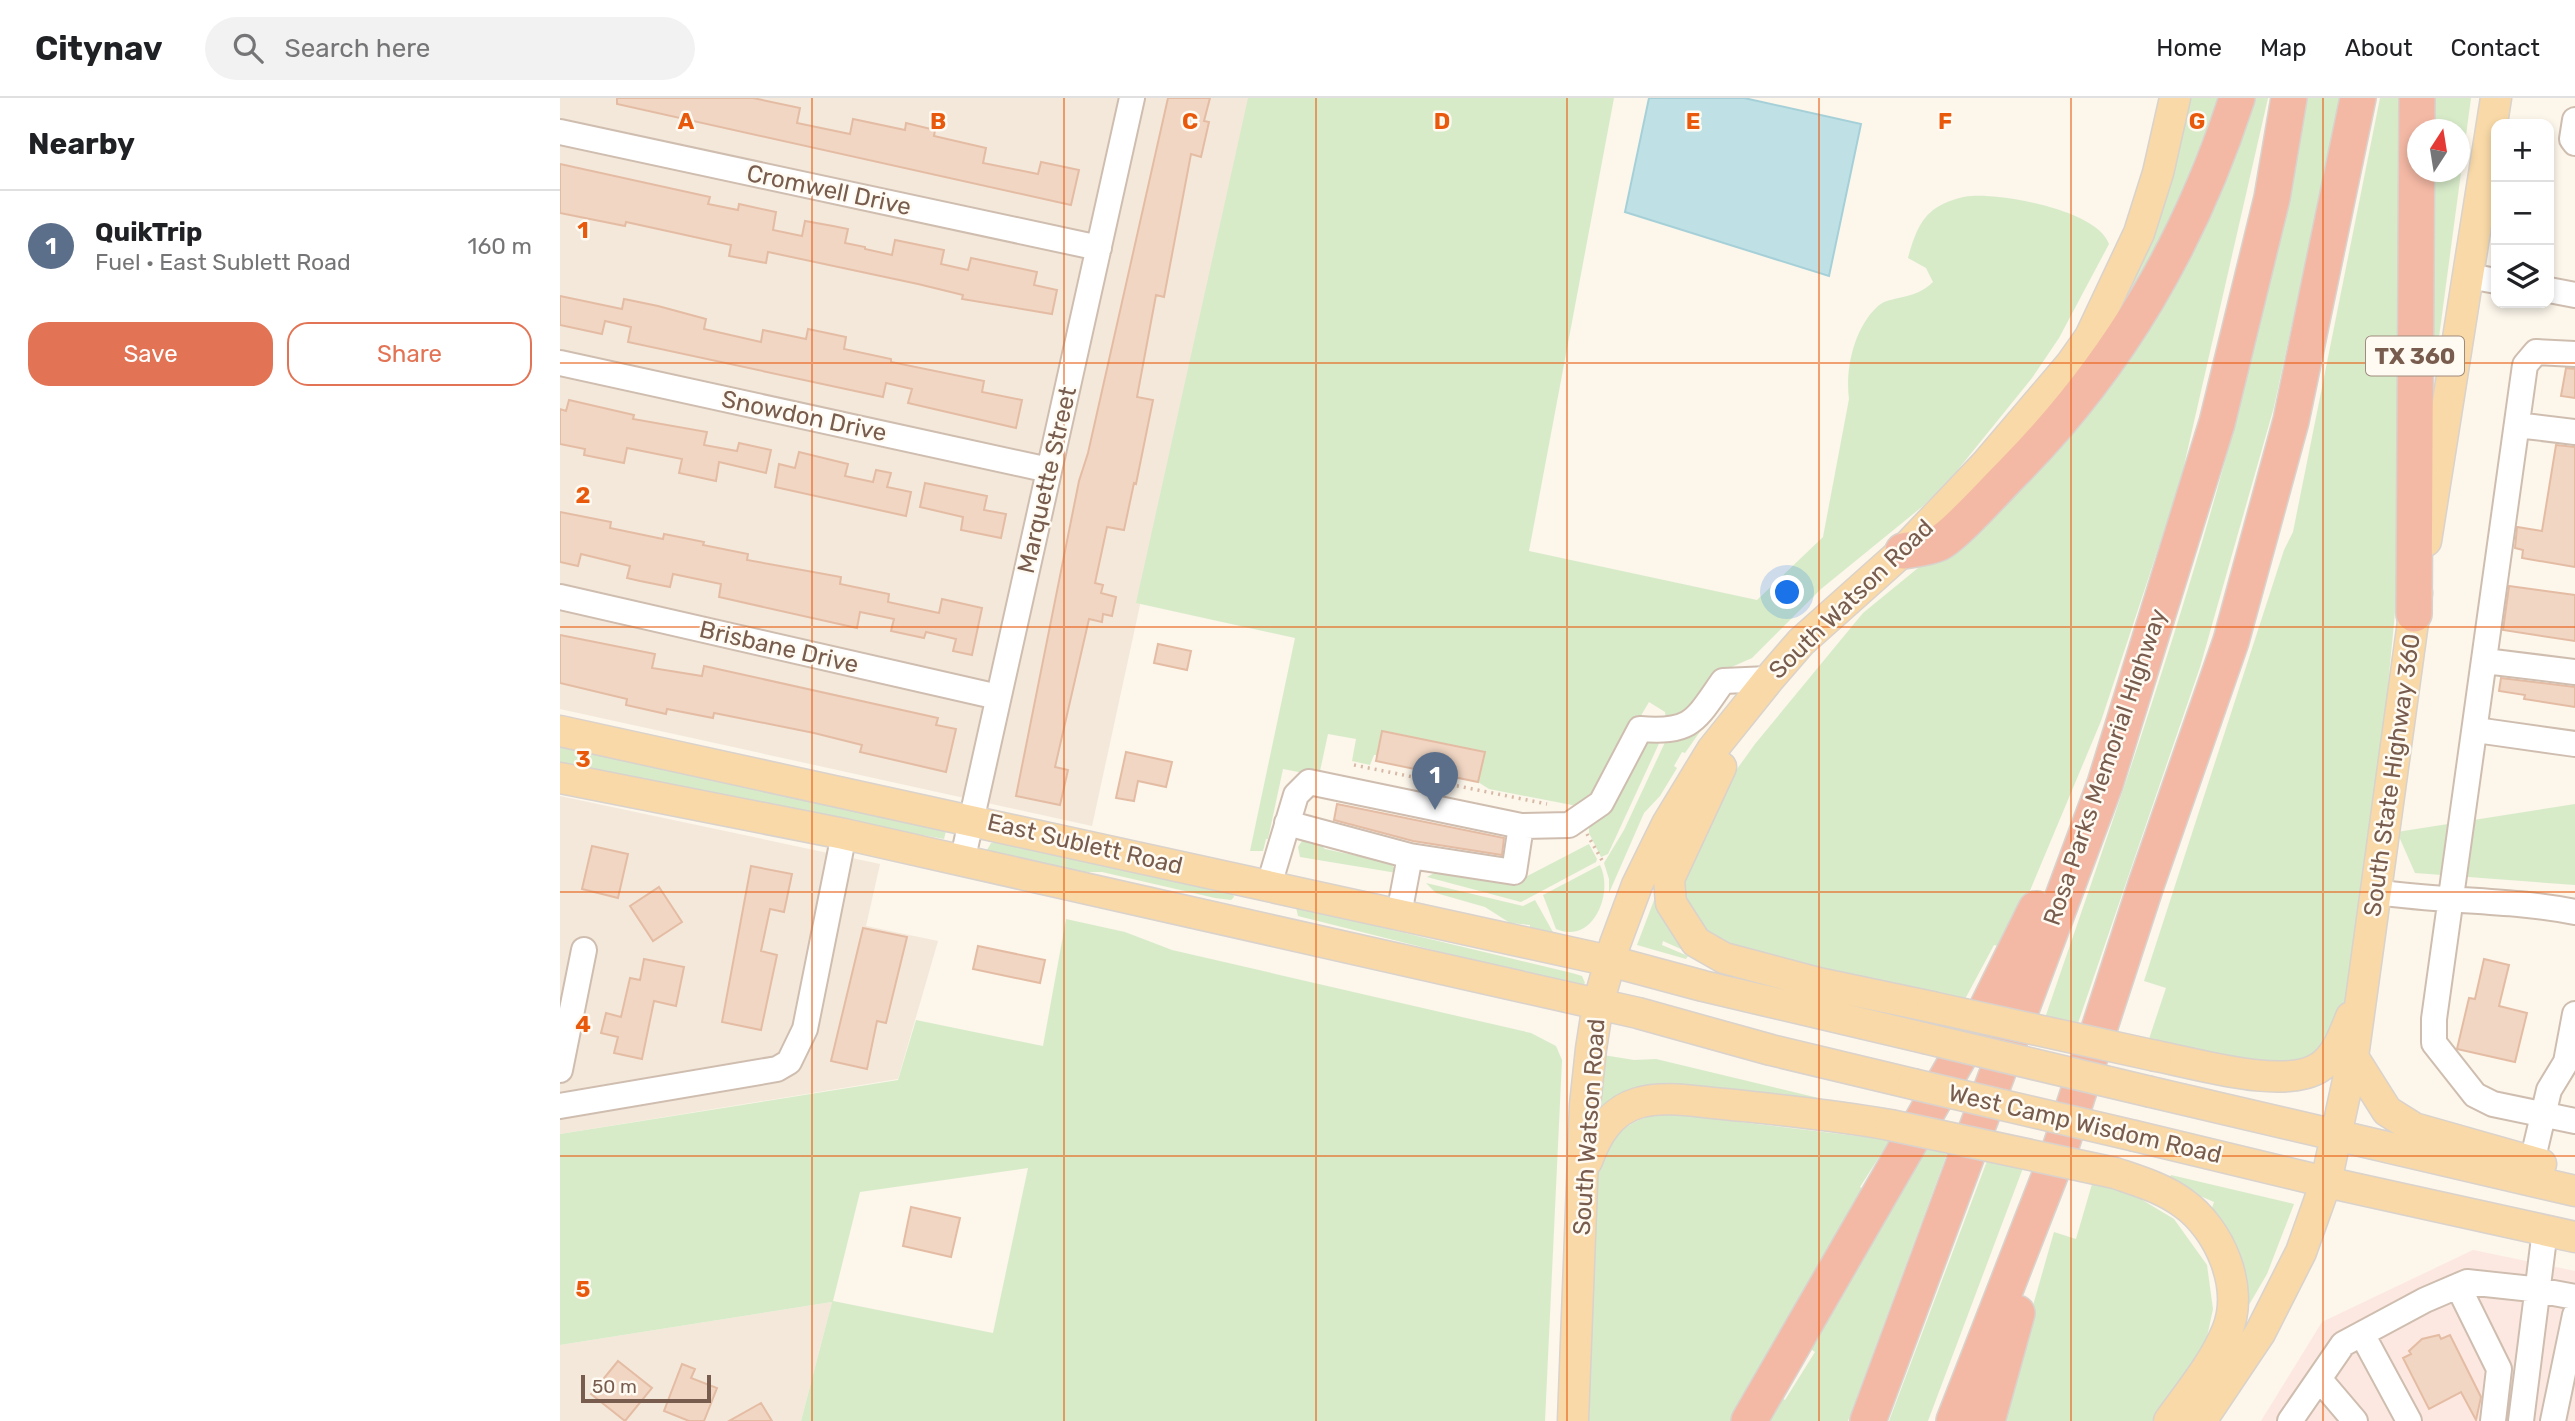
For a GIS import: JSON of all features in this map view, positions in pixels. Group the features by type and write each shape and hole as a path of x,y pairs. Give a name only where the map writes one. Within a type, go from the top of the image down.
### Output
{"highway":[{"path":"1903,551 1940,543 2039,446 2090,386 2146,305 2195,212 2236,98"},
{"name":"Rosa Parks Memorial Highway","path":"1868,1421 2105,784 2217,423 2272,198 2289,98"},
{"path":"1987,1421 2059,1152 2146,885 2231,641 2258,547 2291,421 2358,98"},
{"name":"TX 360","path":"2414,614 2417,98"},
{"path":"1749,1421 1987,1008 2024,937 2082,807 2105,784"},
{"path":"1954,1421 2059,1152"}],"main road":[{"name":"South Watson Road","path":"1573,1421 1585,1105 1598,1004 1637,885 1667,824 1712,750 1769,679 1801,642 1903,551 2034,410 2090,337 2139,233 2158,173 2175,98"},
{"name":"South State Highway 360","path":"2201,1421 2260,1333 2301,1252 2326,1182 2338,1135 2353,1057 2414,614 2483,279 2496,98"},
{"path":"1751,703 1669,879 1671,903 1683,926 1696,942 1724,958 1818,983 2266,1076 2300,1073 2320,1067 2338,1047 2362,992"},
{"name":"East Sublett Road","path":"560,731 1610,961"},
{"name":"East Sublett Road","path":"560,778 844,834 1598,1004"},
{"path":"1254,927 1269,885"},
{"name":"West Camp Wisdom Road","path":"1610,961 1716,989 2575,1191"},
{"name":"West Camp Wisdom Road","path":"1598,1004 1913,1084 2326,1182 2575,1237"},
{"path":"2353,1057 2387,1111 2414,1128 2575,1172"},
{"path":"1582,1177 1595,1139 1615,1114 1637,1103 1681,1100 1835,1115 2115,1173 2151,1185 2184,1203 2213,1234 2225,1260 2231,1283 2233,1314 2227,1332 2169,1421"}],"street":[{"name":"Marquette Street","path":"962,862 1132,98"},
{"path":"2575,120 2572,139 2575,143"},
{"name":"Cromwell Drive","path":"560,132 1099,248"},
{"path":"2554,291 2575,295"},
{"path":"2575,354 2547,350 2531,356 2525,365 2453,900 2434,1019 2434,1043 2475,1095 2493,1104 2575,1121"},
{"name":"Snowdon Drive","path":"560,363 1049,470"},
{"path":"2517,425 2575,432"},
{"name":"Brisbane Drive","path":"560,597 998,697"},
{"path":"2485,661 2575,672"},
{"path":"1269,885 1296,795 1309,782 1521,825 1569,825 1601,803 1640,729 1672,731 1696,719 1723,681 1769,679"},
{"path":"2476,730 2575,744"},
{"path":"1287,822 1410,856 1514,872 1521,825"},
{"path":"560,1106 777,1069 789,1062 805,1029 844,834"},
{"path":"1399,914 1410,856"},
{"path":"2376,891 2575,912"},
{"path":"560,1070 584,950"},
{"path":"2532,1162 2542,1113 2553,1081 2564,1069 2575,1014"},
{"path":"2521,1421 2545,1230"},
{"path":"2290,1421 2343,1344 2467,1282 2575,1297"},
{"path":"2458,1286 2499,1369 2494,1421"},
{"path":"2553,1421 2572,1401 2575,1315"},
{"path":"2362,1334 2409,1421"},
{"path":"2320,1381 2355,1421"},
{"path":"2525,1389 2572,1401"}],"path":[{"path":"1354,765 1554,806"},
{"path":"1585,831 1603,862"}],"shaded area":[{"path":"560,98 1250,98 1092,826 560,709"},
{"path":"560,796 880,864 866,926 938,941 898,1079 560,1134"},
{"path":"2473,1250 2575,1271 2575,1421 2261,1421 2322,1322"},
{"path":"832,1302 801,1421 560,1421 560,1345"}],"green space":[{"path":"1248,98 1614,98 1529,551 1757,600 1823,537 1849,399 1848,375 1853,349 1863,326 1878,306 1918,292 1933,282 1926,268 1908,258 1925,218 1940,206 1959,198 2006,198 2069,213 2101,232 2109,244 2059,338 2032,378 1956,472 1923,506 1821,589 1752,658 1718,673 1692,707 1677,715 1667,727 1665,712 1649,702 1593,797 1577,806 1489,789 1478,782 1484,752 1383,731 1377,755 1374,755 1370,765 1352,761 1356,739 1328,734 1320,771 1314,775 1283,769 1268,839 1263,851 1250,851 1295,638 1136,603"},
{"path":"2189,98 2219,98 2170,223 2111,328"},
{"path":"2245,98 2268,98 2180,483 2101,721 2006,948 1994,945 1964,1001 1719,943 1697,926 1687,911 1682,882 1709,808 1755,744 1863,613 1973,523 2096,394"},
{"path":"2306,98 2341,98 2274,407 2200,667 2077,1026 2045,1018 2113,821 2198,557 2242,393"},
{"path":"2380,98 2403,98 2404,519 2386,706 2348,999 2330,1041 2302,1062 2272,1065 2148,1042 2166,988 2144,981 2284,550 2293,532"},
{"path":"2429,98 2471,98 2468,119 2428,119"},
{"path":"2427,182 2460,182 2435,367 2431,373"},
{"path":"1706,723 1685,753 1682,752 1674,766 1677,768 1660,796 1644,813 1609,893 1609,879 1604,863 1624,830 1667,738"},
{"path":"1662,737 1608,854 1601,857 1589,833 1589,827 1604,817 1642,750 1644,751 1647,740"},
{"path":"560,741 946,831 944,839 560,768"},
{"path":"2575,804 2575,885 2415,873 2397,832"},
{"path":"1304,838 1314,839 1325,849 1391,863 1397,873 1300,857 1298,847"},
{"path":"1011,842 1232,891 1234,897 1231,900 1215,898 1102,872 1055,872 991,856 987,850 991,843"},
{"path":"1589,844 1596,862 1521,902 1427,877 1436,872 1510,885"},
{"path":"1600,865 1604,876 1604,889 1597,913 1590,923 1580,930 1569,932 1556,929 1543,895"},
{"path":"1426,883 1523,906 1535,900 1554,934 1530,928 1530,925 1510,923 1485,907 1436,893"},
{"path":"1656,895 1692,954 1663,941 1662,945 1688,956 1686,959 1637,945"},
{"path":"1296,907 1572,973 1582,976 1585,983 1581,987 1298,916"},
{"path":"1066,919 1125,932 1172,950 1531,1033 1556,1046 1562,1060 1545,1421 801,1421 832,1302 560,1345 560,1134 898,1080 916,1020 1043,1046","holes":["1028,1168 993,1333 833,1301 860,1192"]},
{"path":"1603,1055 1634,1060 1656,1059 1835,1102 1597,1115"},
{"path":"1665,1113 1890,1140 1860,1187 1869,1193 1731,1421 1589,1421 1597,1163 1618,1135 1632,1123"},
{"path":"1923,1147 1947,1154 1848,1421 1767,1421 1780,1397 1785,1400 1815,1352 1808,1347 1821,1322 1898,1199"},
{"path":"1987,1161 2023,1168 1928,1421 1889,1421"},
{"path":"2171,1175 2294,1204 2267,1274 2246,1310 2193,1199 2212,1208 2214,1202 2168,1182"},
{"path":"2092,1184 2129,1192 2174,1219 2207,1265 2213,1309 2203,1356 2157,1421 2000,1421 2054,1232 2076,1239"}],"water":[{"path":"1649,98 1744,98 1861,124 1829,276 1625,212"}],"building":[{"path":"617,98 753,98 800,108 797,123 850,134 853,119 905,130 906,123 935,130 934,136 986,148 983,163 1038,174 1041,162 1079,170 1071,205 617,104"},
{"path":"1168,98 1210,98 1204,121 1209,122 1201,157 1191,154 1164,297 1156,295 1137,397 1153,400 1136,484 1134,483 1124,530 1107,527 1095,583 1103,585 1101,593 1116,597 1112,616 1103,614 1102,622 1089,619 1055,767 1068,770 1060,805 1016,796 1079,481 1088,453"},
{"path":"560,164 710,197 708,204 738,210 739,204 776,212 773,230 802,236 805,221 848,229 845,243 892,255 895,240 944,250 941,264 968,270 971,258 1037,272 1034,285 1057,290 1052,314 962,299 963,295 918,284 768,252 766,263 729,256 731,245 626,222 625,226 560,213"},
{"path":"560,296 622,309 624,299 658,306 706,319 704,329 761,342 763,330 806,339 808,329 846,337 844,349 891,359 891,362 984,381 982,392 1022,400 1016,428 908,403 912,389 886,383 883,397 628,342 631,327 605,321 602,334 560,325"},
{"path":"2566,368 2575,369 2575,398 2561,396"},
{"path":"569,400 634,415 633,419 707,432 704,445 737,451 739,443 771,450 766,473 719,462 716,481 679,473 682,459 627,448 624,463 584,455 585,449 560,444 560,409 566,411"},
{"path":"2556,445 2575,447 2575,567 2522,558 2523,550 2515,548 2517,527 2542,531"},
{"path":"799,452 848,464 845,476 873,482 876,470 891,473 887,487 911,492 906,516 775,487 779,464 795,468"},
{"path":"925,483 987,496 984,510 1006,514 1001,538 961,530 963,517 920,507"},
{"path":"560,512 611,522 610,528 663,539 664,534 704,542 703,545 748,554 747,560 841,577 840,584 889,594 888,602 939,613 942,599 982,608 972,655 953,651 956,639 926,632 924,638 891,631 894,619 860,612 857,628 719,597 721,584 673,574 670,587 640,581 627,578 630,566 581,554 578,566 560,562"},
{"path":"2509,586 2575,595 2575,641 2503,630"},
{"path":"560,635 655,654 652,668 702,676 704,666 938,718 936,725 956,729 946,772 860,752 862,745 814,733 714,713 713,718 667,709 666,714 626,705 627,699 560,683"},
{"path":"1158,644 1191,651 1187,670 1154,663"},
{"path":"2501,678 2575,687 2575,707 2524,699 2525,695 2499,691"},
{"path":"1382,731 1485,752 1478,782 1376,761"},
{"path":"1126,752 1172,762 1166,787 1138,781 1134,801 1116,798"},
{"path":"1337,804 1504,838 1502,855 1413,841 1334,820"},
{"path":"592,846 628,854 618,898 582,889"},
{"path":"751,866 792,874 784,912 770,909 761,951 777,955 761,1030 722,1022"},
{"path":"659,887 682,922 653,941 630,906"},
{"path":"863,928 907,937 886,1023 877,1021 867,1069 831,1061"},
{"path":"978,946 1045,960 1040,983 973,969"},
{"path":"644,959 684,967 676,1006 654,1001 642,1059 614,1053 618,1037 601,1033 606,1013 621,1017 630,978 640,980"},
{"path":"2484,959 2509,965 2499,1006 2527,1013 2515,1062 2457,1049 2469,998 2475,999"},
{"path":"911,1207 960,1218 951,1257 903,1246"},
{"path":"2439,1335 2441,1339 2450,1335 2481,1397 2476,1420 2461,1392 2429,1409 2403,1358 2411,1354 2409,1351 2422,1339"},
{"path":"618,1361 652,1388 625,1421 591,1394"},
{"path":"682,1364 695,1369 691,1378 717,1388 704,1421 689,1421 664,1411"},
{"path":"761,1403 772,1421 729,1421"}],"place":[{"name":"QuikTrip","path":"1435,810"}]}
